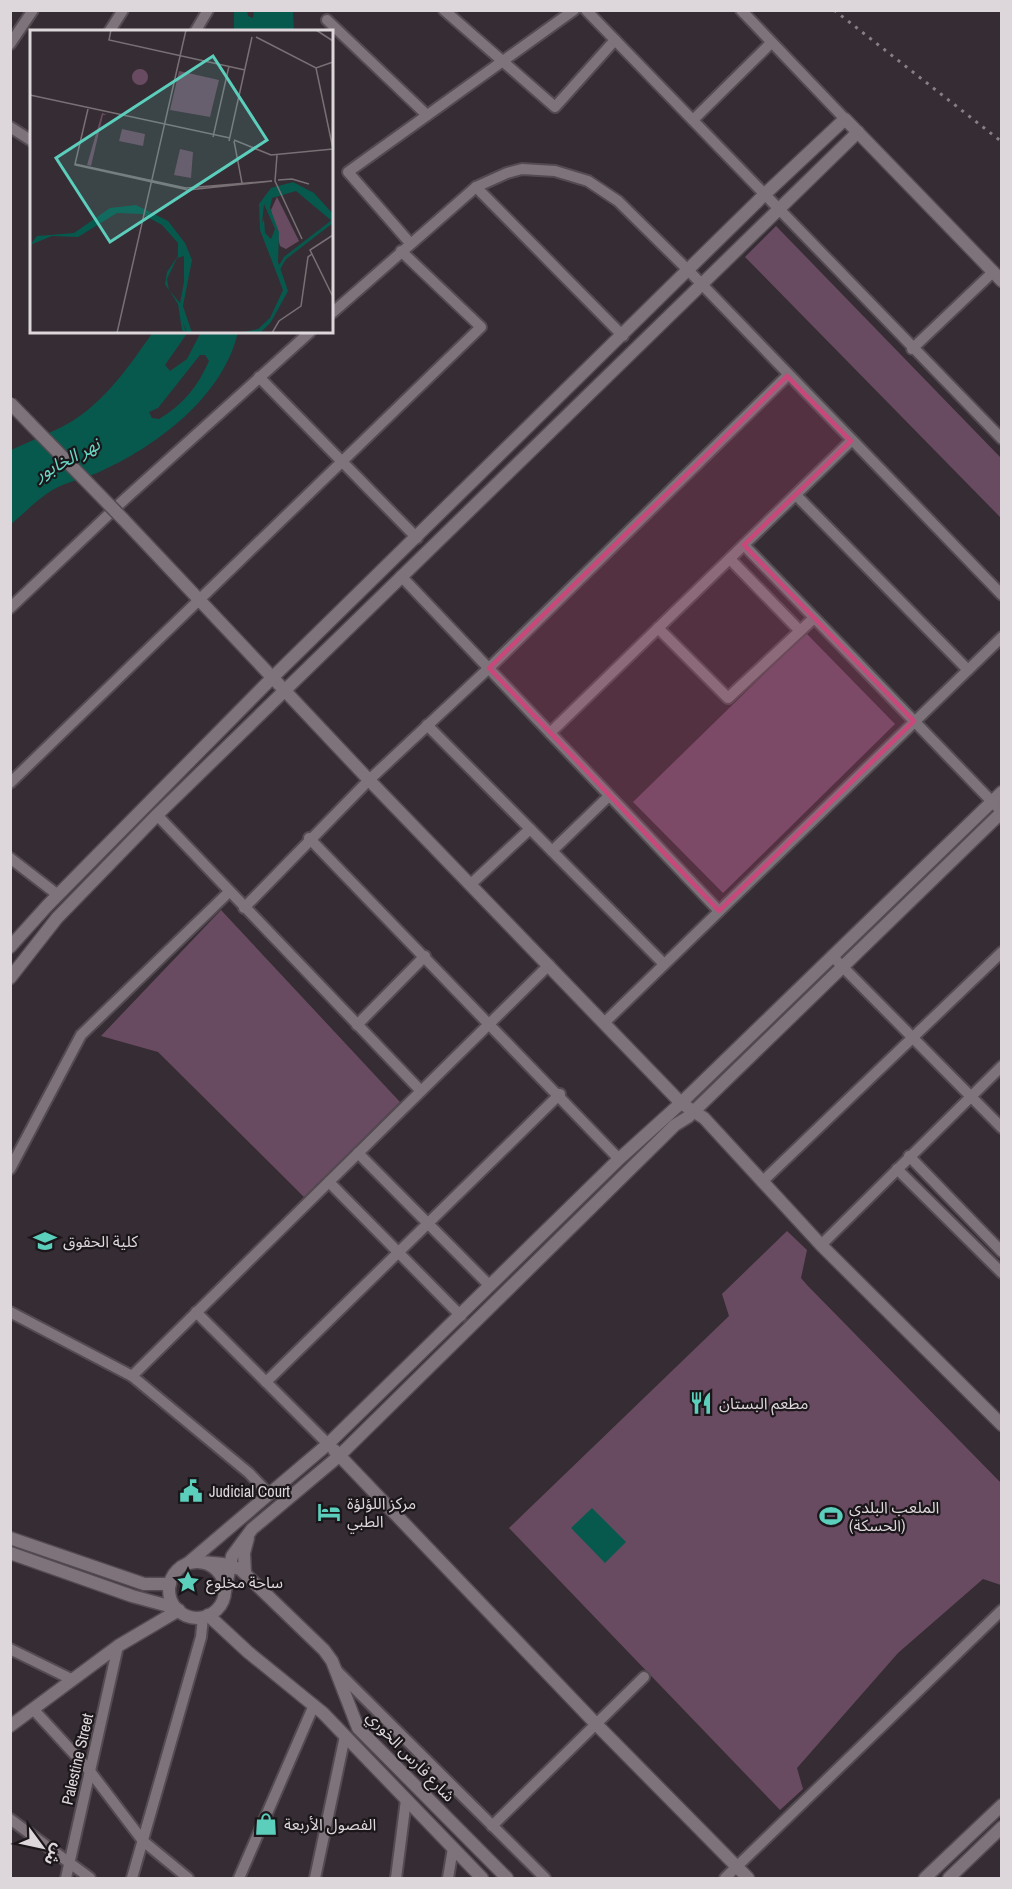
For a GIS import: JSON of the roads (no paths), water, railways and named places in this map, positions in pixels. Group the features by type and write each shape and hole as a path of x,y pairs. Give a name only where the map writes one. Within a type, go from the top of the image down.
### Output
{"street":[{"path":"10,44 33,10"},
{"path":"110,30 123,10"},
{"path":"196,30 208,10"},
{"path":"444,10 504,60 555,107 615,40"},
{"path":"410,243 348,172 574,10"},
{"path":"586,10 912,349 1002,439"},
{"path":"741,10 997,277 912,349"},
{"path":"327,20 427,116"},
{"path":"693,120 771,43"},
{"path":"10,947 58,895 272,678 623,336 765,194 845,119"},
{"path":"10,127 30,140"},
{"path":"10,978 57,918 157,814 858,132"},
{"path":"333,311 476,187 507,173 522,170 555,171 588,181 618,201 688,270 1002,596"},
{"path":"476,187 623,336"},
{"path":"10,783 200,602 481,327 401,251"},
{"path":"10,608 309,333"},
{"path":"244,908 309,838 489,668 788,376"},
{"path":"259,377 417,538"},
{"path":"10,403 681,1103 695,1110 821,1245 1002,1425"},
{"path":"550,733 851,441"},
{"path":"796,495 968,670"},
{"path":"10,1553 132,1596 177,1609 188,1616 206,1616 220,1605 229,1565 236,1549 252,1529 339,1456 675,1125 695,1110 1002,812 744,545"},
{"path":"730,559 800,631"},
{"path":"401,576 719,911"},
{"path":"658,628 728,698 814,618"},
{"path":"605,1022 1002,637"},
{"path":"428,725 664,964"},
{"path":"177,1609 170,1597 170,1584 176,1572 328,1444 620,1159 681,1103 1002,792"},
{"path":"552,851 609,796"},
{"path":"148,804 244,908 421,1091"},
{"path":"471,884 530,829"},
{"path":"309,838 560,1094 620,1159"},
{"path":"10,858 58,895"},
{"path":"10,1169 81,1035 229,892"},
{"path":"762,1182 1002,952"},
{"path":"357,1025 425,956"},
{"path":"832,956 1002,1128"},
{"path":"132,1376 549,965"},
{"path":"821,1245 1002,1066"},
{"path":"266,1382 560,1094"},
{"path":"358,1153 490,1287"},
{"path":"909,1156 1002,1252"},
{"path":"897,1169 1002,1273"},
{"path":"329,1182 461,1316"},
{"path":"10,1312 132,1376 249,1473 269,1494"},
{"path":"196,1312 328,1444 596,1724 748,1878"},
{"path":"245,1573 244,1553 252,1529"},
{"path":"10,1538 144,1584 170,1584"},
{"path":"187,1564 202,1562 218,1571 225,1590"},
{"name":"شارع فارس الخوري","path":"202,1562 229,1565 245,1573 324,1650 335,1670 358,1728 507,1878"},
{"path":"10,1726 118,1646 177,1609"},
{"path":"725,1878 1002,1610"},
{"path":"206,1616 314,1705 482,1878"},
{"path":"132,1878 206,1616"},
{"name":"Palestine Street","path":"66,1878 118,1646"},
{"path":"10,1649 73,1680"},
{"path":"335,1670 545,1878"},
{"path":"492,1826 644,1677"},
{"path":"239,1878 314,1705"},
{"path":"33,1709 89,1770 143,1841 188,1878"},
{"path":"315,1878 345,1736"},
{"path":"396,1878 406,1800"},
{"path":"925,1878 1002,1805"},
{"path":"10,1820 90,1878"},
{"path":"949,1878 1002,1827"},
{"path":"448,1878 453,1848"}],"water":[{"path":"234,11 247,11 248,16 253,18 254,11 293,11 294,30 234,30"},
{"name":"نهر الخابور","path":"152,333 187,333 165,365 170,371 187,359 200,333 238,333 230,356 218,378 184,417 164,434 119,462 51,491 11,524 11,450 62,427 82,414 105,394 126,370","holes":["200,355 205,355 209,361 189,394 168,414 159,419 152,418 149,412 158,408"]},
{"path":"592,1508 626,1542 605,1563 571,1528"}],"railway":[{"path":"834,10 1002,142"}],"place":[{"name":"كلية الحقوق","path":"45,1241"},
{"name":"مطعم البستان","path":"701,1403"},
{"name":"Judicial Court","path":"191,1491"},
{"name":"مركز اللؤلؤة الطبي","path":"329,1512"},
{"name":"الملعب البلدي (الحسكة)","path":"831,1516"},
{"name":"ساحة مخلوع","path":"188,1582"},
{"name":"الفصول الأربعة","path":"266,1824"}]}
